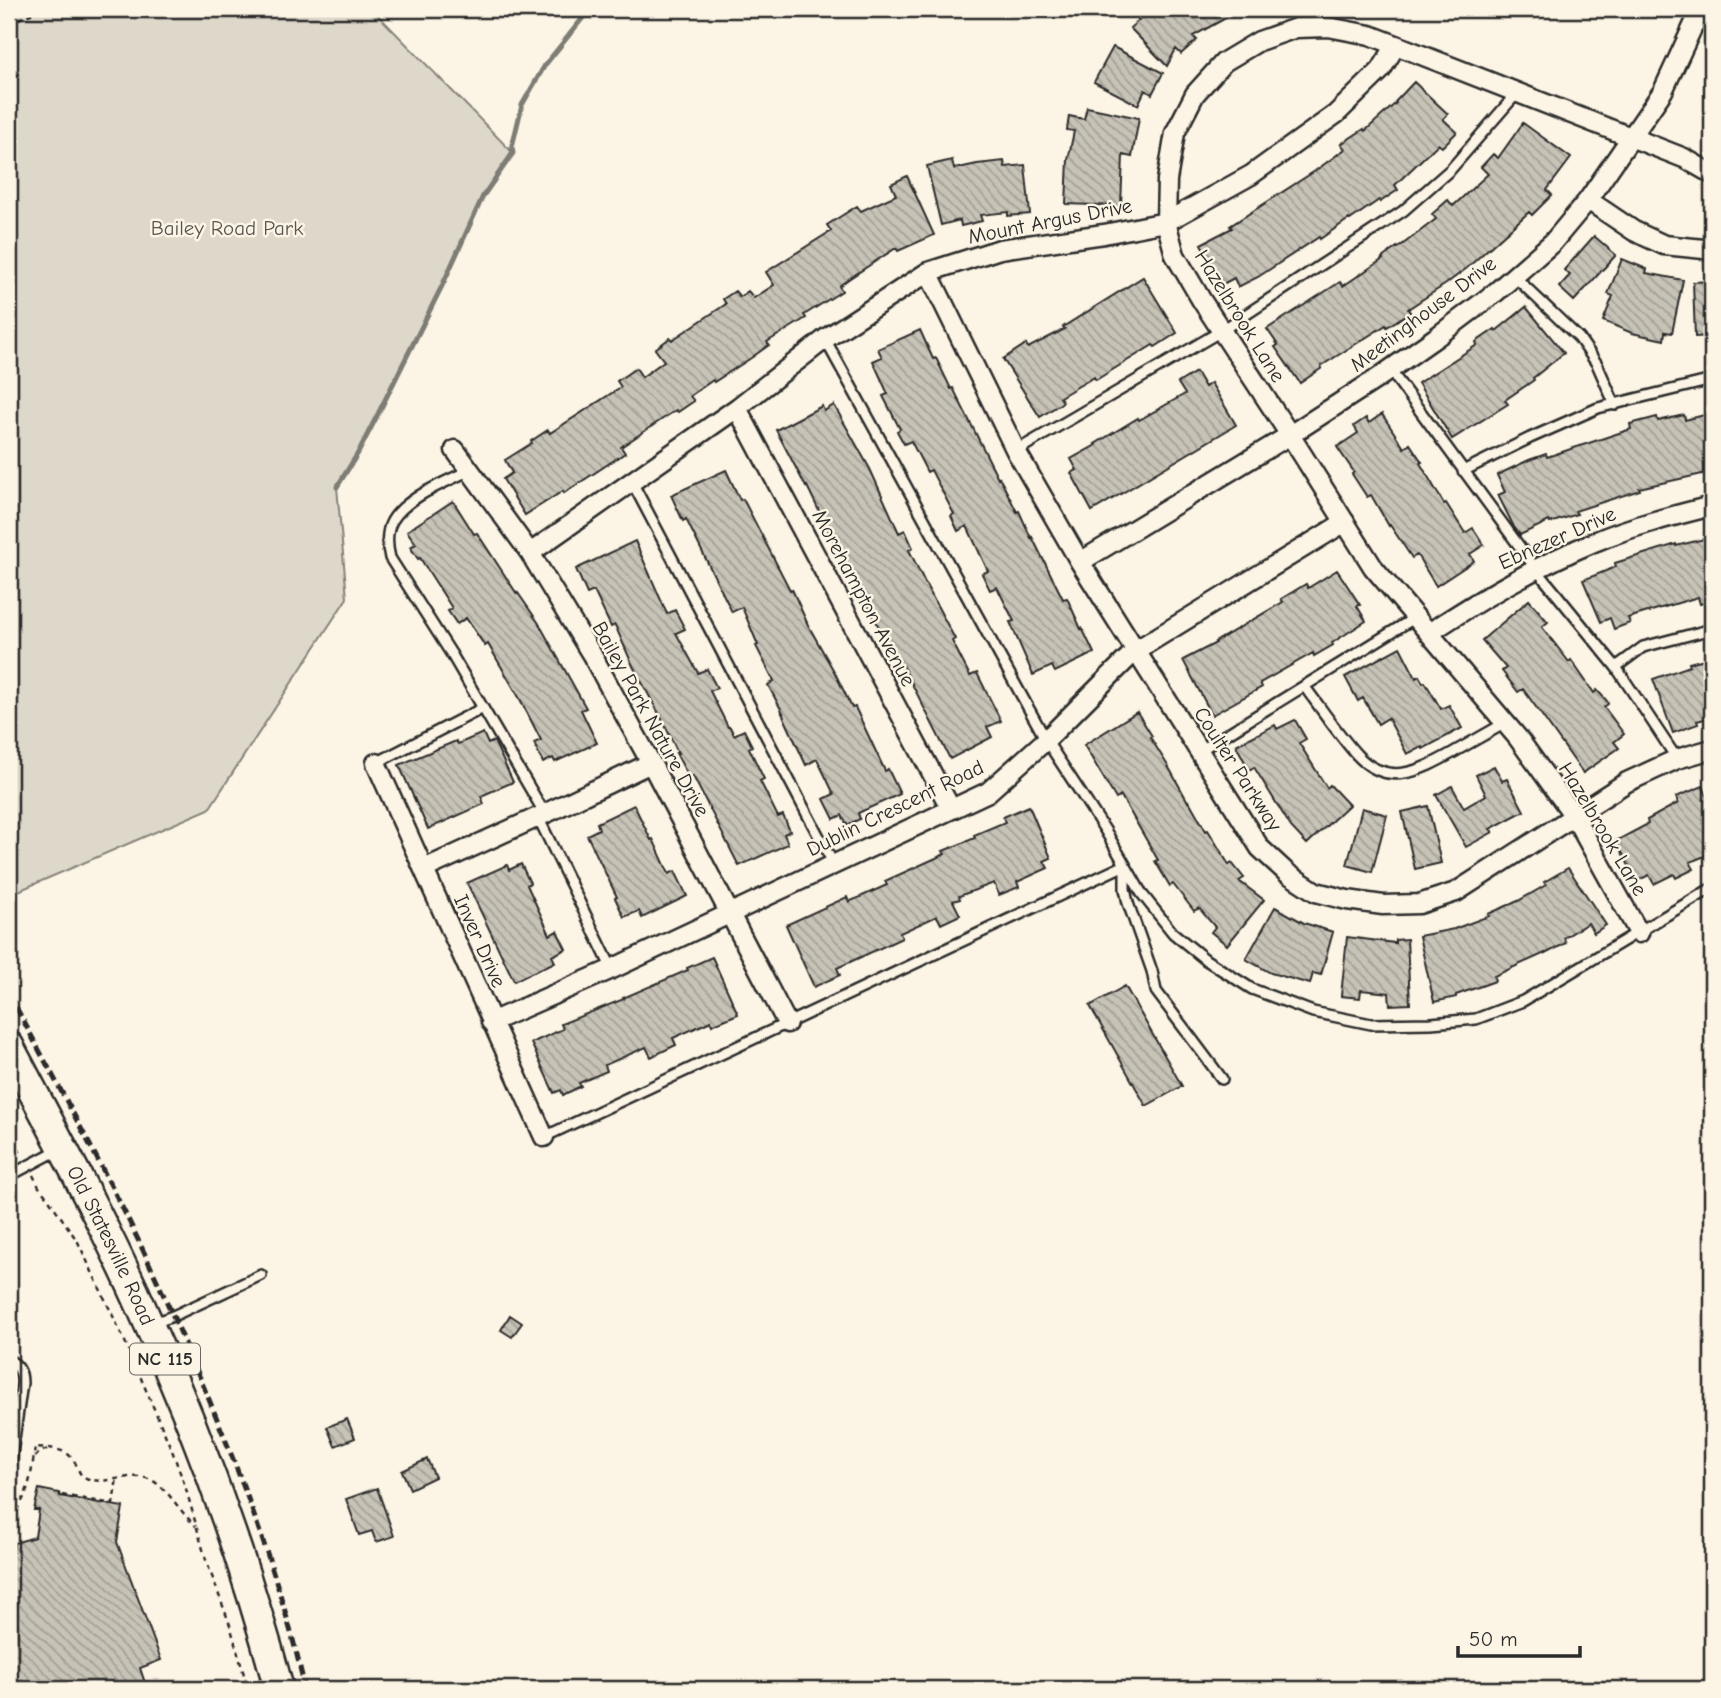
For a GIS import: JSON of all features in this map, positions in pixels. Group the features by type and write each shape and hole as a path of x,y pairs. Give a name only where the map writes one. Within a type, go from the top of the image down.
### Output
{"main road":[{"name":"Old Statesville Road","path":"9,1046 109,1239 150,1325 205,1459 238,1551 279,1689"}],"street":[{"name":"Meetinghouse Drive","path":"1080,562 1290,435 1390,370 1496,292 1553,242 1588,200 1662,91 1699,14"},
{"name":"Hazelbrook Lane","path":"1639,933 1574,816 1518,738 1373,567 1202,302 1175,256 1167,222 1167,180 1175,133 1195,94 1224,62 1259,41 1296,28 1328,27 1370,35 1684,158 1712,174"},
{"name":"Mount Argus Drive","path":"530,553 737,408 825,339 928,272 1000,250 1167,222 1251,175 1336,114 1381,70 1396,45"},
{"path":"1588,200 1634,231 1664,245 1704,249 1712,247"},
{"name":"Coulter Parkway","path":"928,272 1016,451 1135,651 1260,848 1287,873 1316,892 1383,905 1419,904 1457,892 1627,782 1677,759 1712,749"},
{"name":"Morehampton Avenue","path":"737,408 951,810"},
{"name":"Bailey Park Nature Drive","path":"455,450 530,553 592,655 787,1023"},
{"name":"Ebnezer Drive","path":"1429,633 1478,600 1595,541 1712,506"},
{"name":"Dublin Crescent Road","path":"491,1022 612,969 988,792 1046,740 1135,651 1345,522"},
{"name":"Inver Drive","path":"376,763 544,1137"},
{"path":"424,869 651,763"}],"lane":[{"path":"1016,451 1221,331 1403,211 1451,169 1518,92"},
{"path":"1514,275 1579,338 1597,364 1615,405"},
{"path":"825,339 1046,740 1105,830 1142,894 1173,933 1206,960 1252,989 1313,1012 1371,1024 1476,1019 1523,1001 1712,888"},
{"path":"1390,370 1536,569 1616,667 1677,759"},
{"path":"1464,471 1598,408 1712,380"},
{"path":"470,470 415,499 400,512 391,522 387,547 390,558 452,654 542,816 612,969"},
{"path":"632,482 834,865"},
{"path":"1199,751 1416,617"},
{"path":"1616,667 1643,648 1712,629"},
{"path":"1304,686 1357,755 1373,768 1387,773 1404,774 1425,768 1505,723"},
{"path":"376,763 483,708"},
{"path":"544,1137 1125,865"},
{"path":"1125,865 1128,903 1152,971 1156,991 1222,1079"},
{"path":"9,1176 62,1148"},
{"path":"150,1325 261,1275"},
{"path":"9,1360 16,1364 22,1374 22,1383 9,1474"}],"path":[{"path":"9,23 43,9"},
{"path":"9,1130 18,1148"},
{"path":"33,1176 78,1242 173,1453 212,1578 230,1625 248,1689"},
{"path":"33,1463 35,1447 50,1449 65,1452 72,1457 78,1471 86,1478 101,1480 139,1476 155,1482 187,1519 198,1527"},
{"path":"9,1517 18,1508 25,1494 35,1457 50,1449"},
{"path":"62,1495 113,1504 117,1478"},
{"path":"9,1536 13,1547"}],"green space":[{"name":"Bailey Road Park","path":"9,9 372,9 513,153 483,196 443,284 379,412 337,487 347,598 209,809 9,895"}],"building":[{"path":"1144,9 1242,9 1193,36 1197,40 1181,54 1176,49 1167,66 1130,28 1139,20 1136,17"},
{"path":"1113,47 1163,73 1152,94 1145,90 1138,105 1094,82"},
{"path":"1414,82 1448,114 1443,119 1457,132 1442,147 1438,144 1395,185 1398,190 1380,202 1379,200 1258,277 1238,287 1234,278 1223,284 1201,244 1232,228 1230,226 1345,149 1341,144 1364,129 1365,131 1396,103"},
{"path":"1087,107 1139,118 1132,157 1123,155 1121,206 1066,204 1068,160 1074,131 1067,130 1069,116 1084,119"},
{"path":"1523,123 1571,158 1547,190 1552,195 1532,215 1529,212 1467,268 1408,309 1410,312 1321,366 1322,368 1300,383 1275,347 1278,345 1267,329 1340,282 1343,286 1383,259 1436,219 1432,214 1448,200 1453,206 1488,174 1481,167 1493,154 1498,158"},
{"path":"952,160 954,169 1004,161 1005,167 1025,165 1030,214 1008,216 1008,212 980,215 982,221 961,226 960,220 941,225 927,166"},
{"path":"907,176 934,235 898,251 896,248 850,278 839,286 842,291 804,315 806,318 767,342 769,345 751,358 690,396 694,401 621,447 625,453 525,515 503,479 512,473 505,460 548,430 550,433 621,387 617,381 636,368 642,377 664,361 655,349 726,304 723,299 735,291 740,297 748,291 754,298 774,285 766,272 831,231 827,225 857,206 861,211 896,195 891,184"},
{"path":"1594,236 1616,255 1574,301 1559,287 1570,275 1564,270"},
{"path":"1622,259 1647,269 1646,273 1683,280 1672,333 1665,332 1664,340 1632,333 1603,321 1613,296 1608,294"},
{"path":"1143,277 1177,333 1096,380 1094,377 1060,397 1063,402 1040,417 1003,359 1026,344 1028,348 1065,329 1063,327"},
{"path":"1712,281 1712,336 1695,337 1693,282"},
{"path":"1526,307 1564,353 1533,378 1534,380 1505,400 1508,404 1452,439 1418,383 1477,345 1476,342 1495,329 1496,331"},
{"path":"920,330 933,359 936,358 951,389 953,388 998,478 1017,512 1019,511 1063,599 1067,598 1094,653 1055,672 1052,666 1033,675 1010,622 1014,621 997,587 990,590 982,574 988,571 967,526 958,531 951,516 954,514 931,470 927,472 911,441 904,444 897,431 900,429 883,396 888,394 873,361 882,357 878,349"},
{"path":"1196,372 1205,387 1211,383 1236,425 1092,511 1071,473 1077,470 1071,459 1138,418 1139,420 1185,394 1178,383"},
{"path":"834,405 870,469 899,533 905,530 913,548 909,550 955,639 952,641 970,676 977,673 1001,721 987,727 992,737 950,759 903,666 901,667 884,637 853,576 851,577 807,486 776,430 822,406 824,411"},
{"path":"1712,413 1712,468 1706,469 1707,473 1639,488 1640,490 1575,511 1577,514 1550,523 1549,521 1520,535 1498,495 1505,492 1497,475 1529,460 1546,454 1547,457 1631,429 1630,424 1657,417 1658,421 1684,415 1685,420"},
{"path":"1382,414 1404,448 1410,444 1444,504 1446,503 1465,533 1473,528 1484,545 1470,554 1474,561 1436,586 1417,555 1412,558 1389,526 1371,495 1367,497 1337,447 1358,433 1354,426 1366,418 1369,423"},
{"path":"726,470 740,500 743,499 790,590 792,589 852,708 855,707 885,771 888,769 900,794 858,813 860,819 847,825 842,815 834,819 824,799 834,794 817,759 806,765 768,685 774,681 756,646 758,645 742,607 732,612 686,519 683,521 671,495"},
{"path":"453,501 538,622 586,708 581,710 597,743 555,762 553,758 543,763 534,743 541,740 488,644 485,646 466,618 457,624 448,611 452,608 410,547 416,544 407,531"},
{"path":"1712,537 1712,601 1700,604 1698,597 1628,618 1630,623 1614,629 1610,618 1601,622 1583,580 1616,567 1615,563 1676,544"},
{"path":"635,541 667,614 675,610 685,629 676,633 698,673 707,669 717,688 710,691 728,727 734,735 744,730 752,746 749,748 764,779 760,781 778,817 783,815 790,831 784,834 788,844 739,866 693,776 689,778 676,753 615,625 611,627 594,591 587,594 576,569"},
{"path":"1337,570 1360,605 1357,606 1366,621 1332,643 1333,645 1314,656 1313,653 1260,683 1262,687 1212,715 1183,660 1283,602 1281,599 1306,584 1308,588"},
{"path":"1529,600 1548,622 1542,627 1569,662 1571,660 1594,693 1597,690 1607,701 1608,704 1604,707 1624,734 1614,742 1619,748 1583,773 1523,689 1518,692 1502,671 1506,668 1482,640"},
{"path":"1400,647 1416,678 1419,676 1423,683 1425,682 1441,709 1449,705 1462,728 1423,749 1422,747 1407,754 1388,718 1378,724 1363,698 1358,701 1345,677"},
{"path":"1712,657 1712,717 1673,733 1653,679 1690,666 1689,663"},
{"path":"1137,712 1206,831 1208,830 1229,865 1232,863 1244,878 1239,881 1264,900 1227,945 1211,932 1215,927 1199,908 1194,911 1173,884 1170,886 1121,796 1116,799 1084,745"},
{"path":"1295,720 1306,739 1299,743 1327,788 1330,785 1349,805 1307,844 1291,827 1254,767 1249,770 1236,745 1275,725 1277,729"},
{"path":"483,733 488,744 494,741 513,782 481,796 484,804 428,829 399,765 456,741 458,744"},
{"path":"1494,766 1502,781 1507,779 1524,811 1490,829 1493,832 1466,847 1436,795 1452,786 1464,808 1486,795 1476,775"},
{"path":"1703,786 1712,809 1712,853 1690,862 1694,869 1676,878 1674,874 1654,884 1649,875 1637,881 1616,841 1648,824 1647,820 1678,803 1676,797"},
{"path":"634,805 669,874 675,871 687,896 642,918 639,911 624,917 587,835 599,829 597,823"},
{"path":"1029,806 1051,858 1044,861 1048,868 1017,882 1019,887 999,895 994,883 959,896 960,899 953,901 960,915 941,924 937,916 900,933 902,938 837,968 840,975 814,987 786,925 847,897 849,902 887,885 885,881 945,854 943,851 975,838 974,835 1005,822 1003,817"},
{"path":"1428,806 1441,863 1415,869 1402,812"},
{"path":"1362,808 1387,815 1372,872 1347,865"},
{"path":"521,864 530,883 527,885 550,935 557,931 566,949 552,956 555,962 514,981 467,883 507,865 509,870"},
{"path":"1568,868 1606,925 1594,933 1588,923 1564,938 1566,943 1494,976 1495,981 1456,997 1434,1002 1419,936 1454,929 1489,916 1488,914 1546,885 1544,882"},
{"path":"1275,907 1304,923 1333,932 1321,975 1313,973 1310,984 1271,973 1246,959"},
{"path":"1347,937 1395,943 1395,940 1407,939 1410,1004 1390,1005 1389,993 1361,990 1360,998 1341,996"},
{"path":"712,957 738,1014 712,1025 711,1021 673,1038 676,1045 651,1057 646,1047 605,1065 607,1071 579,1083 581,1086 563,1095 561,1090 554,1093 531,1043 563,1029 561,1024 624,999"},
{"path":"1125,986 1182,1086 1146,1106 1090,1006"},
{"path":"510,1315 522,1323 512,1337 501,1330"},
{"path":"347,1419 355,1438 335,1446 327,1427"},
{"path":"427,1459 435,1477 410,1489 402,1471"},
{"path":"377,1488 394,1536 376,1542 372,1531 359,1535 346,1499"},
{"path":"39,1489 59,1493 60,1496 123,1507 117,1542 161,1660 140,1668 147,1689 9,1689 9,1553 13,1552 14,1543 35,1537 39,1510 34,1510"}],"waterway":[{"path":"337,487 379,412 443,284 483,196 513,153 522,105 545,65 590,9"}],"railway":[{"path":"9,994 128,1219 194,1364 257,1524 295,1647 305,1689"}]}
